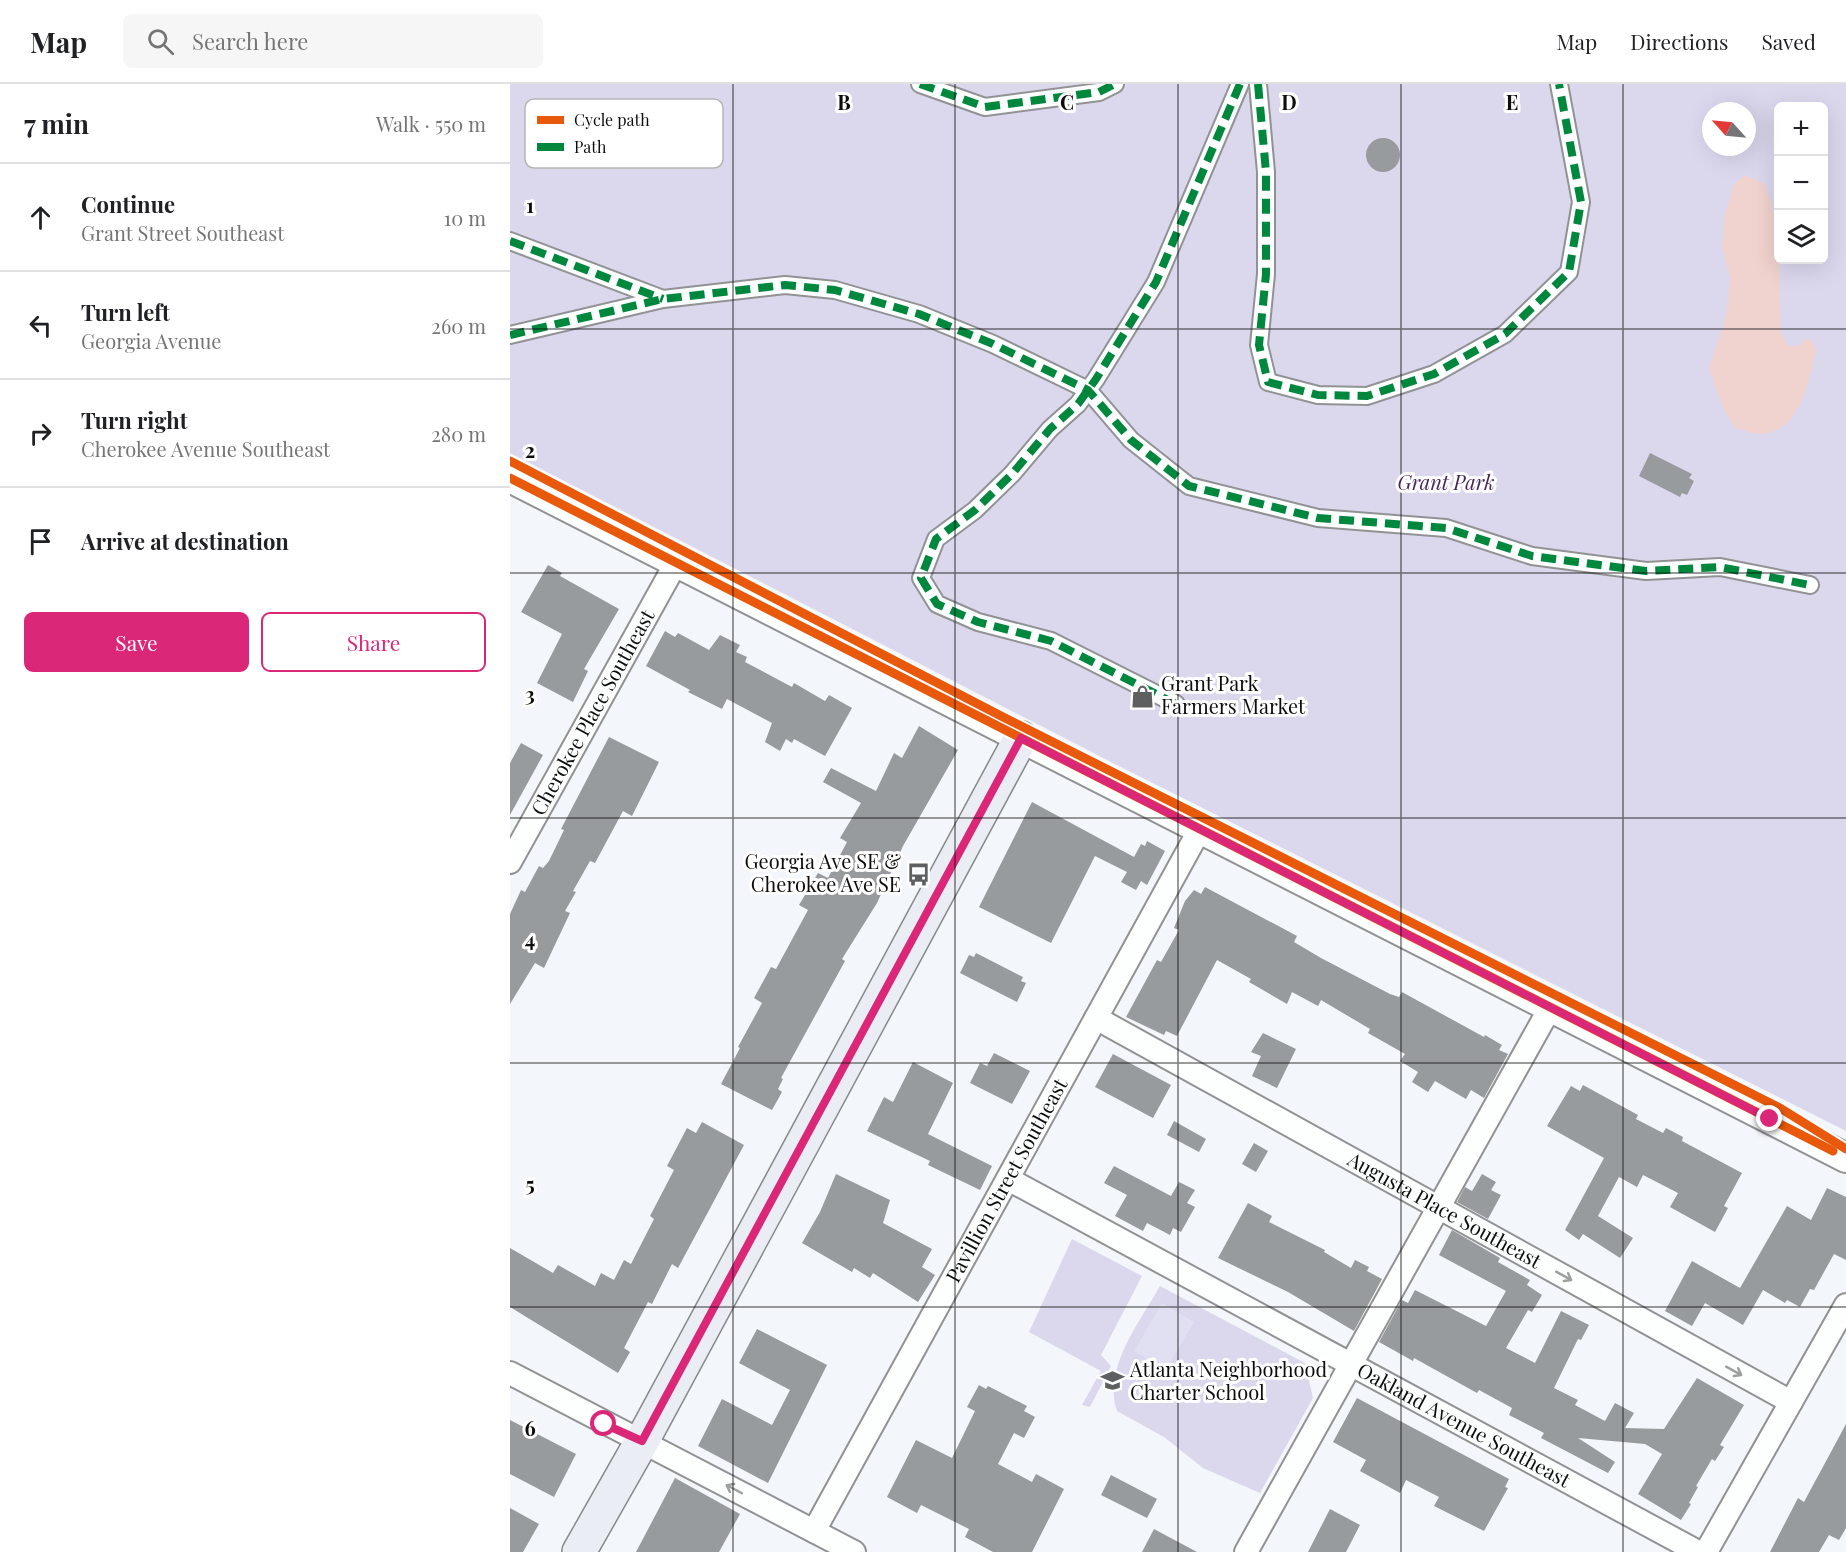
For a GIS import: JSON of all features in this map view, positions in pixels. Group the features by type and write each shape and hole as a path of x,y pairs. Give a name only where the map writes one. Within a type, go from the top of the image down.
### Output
{"main road":[{"path":"579,1552 642,1441 1021,738"}],"street":[{"path":"920,84 985,107 1099,92 1115,84"},
{"path":"1176,704 1052,641 978,622 937,604 921,578 936,539 975,510 1005,482 1050,429 1078,404 1088,390 1156,282 1240,84"},
{"path":"1258,84 1266,172 1266,274 1259,345 1268,382 1318,395 1367,396 1434,374 1505,334 1569,272 1581,202 1559,84"},
{"path":"510,241 663,299"},
{"path":"510,335 663,299 785,285 835,290 919,314 993,344 1088,390 1131,440 1189,486 1318,519 1446,528 1532,556 1646,571 1720,567 1810,585"},
{"path":"510,478 1846,1158"},
{"name":"Cherokee Place Southeast","path":"511,860 676,563"},
{"name":"Pavillion Street Southeast","path":"814,1531 1200,830"},
{"path":"1246,1552 1550,1008"},
{"name":"Augusta Place Southeast","path":"1096,1018 1791,1402"},
{"name":"Oakland Avenue Southeast","path":"1008,1179 1698,1552"},
{"path":"1706,1552 1846,1305"},
{"path":"510,1373 604,1424 642,1441 854,1552"}],"green space":[{"name":"Grant Park","path":"510,84 1846,84 1846,1131 1115,764 510,453"},
{"path":"1072,1239 1142,1276 1101,1355 1111,1366 1090,1407 1082,1405 1101,1371 1029,1332"},
{"path":"1160,1286 1305,1363 1313,1398 1260,1493 1203,1468 1164,1437 1117,1411 1114,1395 1119,1362 1125,1346"}],"shaded area":[{"path":"1745,175 1765,184 1774,216 1774,264 1779,264 1781,332 1788,346 1799,346 1808,337 1816,349 1806,390 1793,416 1784,426 1772,432 1758,434 1735,428 1723,408 1709,368 1726,317 1730,278 1722,247 1725,214 1734,185"},
{"path":"1162,1303 1194,1322 1166,1370 1134,1351"}],"building":[{"path":"1383,138 1395,143 1400,155 1395,167 1383,172 1371,167 1366,155 1371,143"},
{"path":"1650,453 1692,474 1689,478 1694,481 1687,495 1682,493 1680,497 1639,476"},
{"path":"548,565 562,573 560,576 619,609 584,669 588,671 573,702 537,683 562,634 521,612"},
{"path":"665,631 675,637 678,633 709,650 720,635 740,645 736,652 747,657 745,662 792,687 794,683 825,701 829,695 852,708 825,756 794,739 792,743 786,739 780,751 765,742 772,723 727,699 722,709 688,692 690,690 646,666"},
{"path":"919,726 958,750 903,846 877,903 842,959 845,961 781,1078 783,1079 778,1089 782,1092 772,1110 721,1084 762,1003 754,998 771,967 776,969 808,910 799,905 818,873 828,878 847,842 840,838 861,803 823,782 831,768 876,791 894,753 902,758"},
{"path":"609,737 659,762 632,816 623,811 595,863 590,861 573,891 576,892 565,911 570,913 544,968 535,963 510,1004 510,914 521,890 525,892 539,866 543,868 549,861 564,830 561,829"},
{"path":"521,743 543,755 510,815 510,763"},
{"path":"1032,802 1134,857 1141,844 1145,846 1147,841 1165,851 1147,885 1141,881 1136,890 1121,882 1127,872 1095,856 1051,943 979,907"},
{"path":"1205,887 1297,936 1294,942 1321,958 1390,994 1399,997 1402,992 1502,1045 1499,1050 1508,1054 1484,1098 1471,1090 1466,1099 1435,1081 1428,1092 1412,1082 1418,1072 1400,1061 1405,1054 1368,1033 1370,1029 1321,1000 1318,1006 1292,992 1287,1004 1249,982 1251,979 1217,960 1177,1036 1166,1031 1164,1035 1126,1017 1157,960 1161,962 1179,930 1174,928 1185,901 1194,890 1201,894"},
{"path":"976,953 1023,977 1021,981 1026,983 1017,1002 960,973 969,955 974,957"},
{"path":"1263,1033 1296,1049 1277,1088 1252,1076 1261,1056 1251,1052"},
{"path":"994,1053 1030,1071 1012,1104 970,1083 980,1063 987,1066"},
{"path":"1113,1054 1171,1085 1153,1118 1095,1087"},
{"path":"913,1062 953,1083 928,1134 992,1166 980,1190 928,1165 930,1161 867,1131 884,1097 893,1102"},
{"path":"1583,1085 1638,1115 1636,1119 1663,1133 1666,1128 1683,1137 1682,1141 1742,1173 1724,1206 1728,1208 1715,1232 1670,1207 1678,1193 1643,1175 1637,1187 1619,1177 1598,1216 1633,1238 1620,1258 1583,1234 1579,1240 1565,1230 1604,1158 1547,1126 1571,1086 1580,1091"},
{"path":"1174,1121 1206,1139 1199,1152 1167,1135"},
{"path":"702,1122 744,1145 678,1268 672,1264 652,1304 648,1302 624,1348 630,1352 618,1373 510,1307 510,1248 553,1273 558,1265 595,1286 601,1273 614,1280 624,1260 631,1264 654,1219 650,1216 674,1170 667,1166 687,1128 696,1133"},
{"path":"1254,1143 1268,1151 1256,1172 1242,1164"},
{"path":"1114,1166 1171,1196 1179,1182 1195,1190 1187,1203 1195,1207 1181,1232 1173,1228 1170,1235 1147,1223 1143,1231 1115,1216 1127,1195 1104,1183"},
{"path":"836,1174 890,1200 883,1223 932,1249 922,1267 935,1275 918,1302 873,1273 870,1278 854,1268 852,1272 802,1243 820,1212"},
{"path":"1482,1174 1496,1182 1491,1190 1501,1195 1488,1219 1457,1202 1465,1187 1472,1191"},
{"path":"1827,1188 1846,1197 1846,1260 1834,1254 1814,1290 1810,1289 1800,1307 1787,1300 1785,1303 1763,1290 1743,1325 1705,1303 1692,1326 1665,1311 1692,1261 1740,1288 1787,1206 1811,1220"},
{"path":"1248,1203 1272,1216 1269,1222 1325,1250 1324,1252 1351,1268 1355,1260 1369,1267 1367,1271 1382,1279 1354,1331 1288,1292 1218,1258"},
{"path":"1452,1230 1500,1258 1498,1262 1530,1280 1527,1285 1542,1295 1532,1312 1528,1310 1506,1348 1535,1363 1561,1311 1589,1325 1581,1340 1578,1339 1554,1388 1578,1400 1575,1405 1605,1421 1615,1403 1634,1413 1625,1428 1664,1429 1697,1378 1744,1405 1720,1445 1724,1447 1715,1461 1712,1459 1696,1486 1698,1487 1689,1503 1691,1504 1681,1520 1638,1494 1662,1454 1645,1444 1578,1438 1615,1462 1608,1473 1541,1438 1544,1433 1509,1415 1512,1408 1479,1390 1477,1393 1414,1358 1413,1361 1379,1342 1402,1300 1408,1303 1415,1290 1486,1326 1506,1291 1439,1255"},
{"path":"757,1329 827,1365 768,1483 698,1446 722,1399 772,1425 790,1390 739,1363"},
{"path":"979,1385 986,1389 988,1386 1027,1406 1024,1411 1035,1417 1024,1438 1014,1433 998,1464 1032,1482 1036,1474 1064,1489 1032,1552 993,1552 965,1537 969,1529 921,1505 917,1513 887,1497 916,1440 952,1458 975,1411 967,1407"},
{"path":"1357,1398 1509,1479 1505,1487 1508,1488 1484,1531 1434,1506 1439,1497 1406,1480 1400,1493 1360,1471 1366,1460 1333,1442"},
{"path":"510,1420 576,1454 554,1497 510,1474"},
{"path":"1846,1424 1846,1528 1839,1540 1829,1535 1819,1552 1770,1552 1798,1498 1804,1502"},
{"path":"1111,1475 1157,1499 1147,1518 1101,1495"},
{"path":"675,1478 740,1514 719,1552 636,1552"},
{"path":"510,1508 539,1524 523,1552 510,1552"},
{"path":"1330,1509 1360,1525 1346,1552 1308,1552"},
{"path":"1154,1529 1197,1552 1142,1552"}],"marked path":[{"path":"920,84 985,107 1099,92 1115,84"},
{"path":"1176,704 1051,641 978,622 937,604 921,578 936,539 975,510 1012,474 1050,429 1078,404 1096,379 1156,282 1240,84"},
{"path":"1258,84 1266,172 1266,274 1259,345 1268,382 1318,395 1367,396 1434,374 1505,334 1569,272 1581,202 1559,84"},
{"path":"510,241 663,299"},
{"path":"510,335 663,299 785,285 835,290 919,314 993,344 1088,390 1131,440 1189,486 1318,518 1446,528 1532,556 1646,571 1720,567 1810,585"}],"cycle path":[{"path":"510,461 1003,717 1780,1108 1846,1149"},
{"path":"510,478 1833,1151"}],"place":[{"name":"Grant Park Farmers Market","path":"1143,696"},
{"name":"Georgia Ave SE & Cherokee Ave SE","path":"919,874"},
{"name":"Atlanta Neighborhood Charter School","path":"1112,1381"}],"route":[{"path":"604,1424 642,1441 1021,738 1770,1119"}]}
